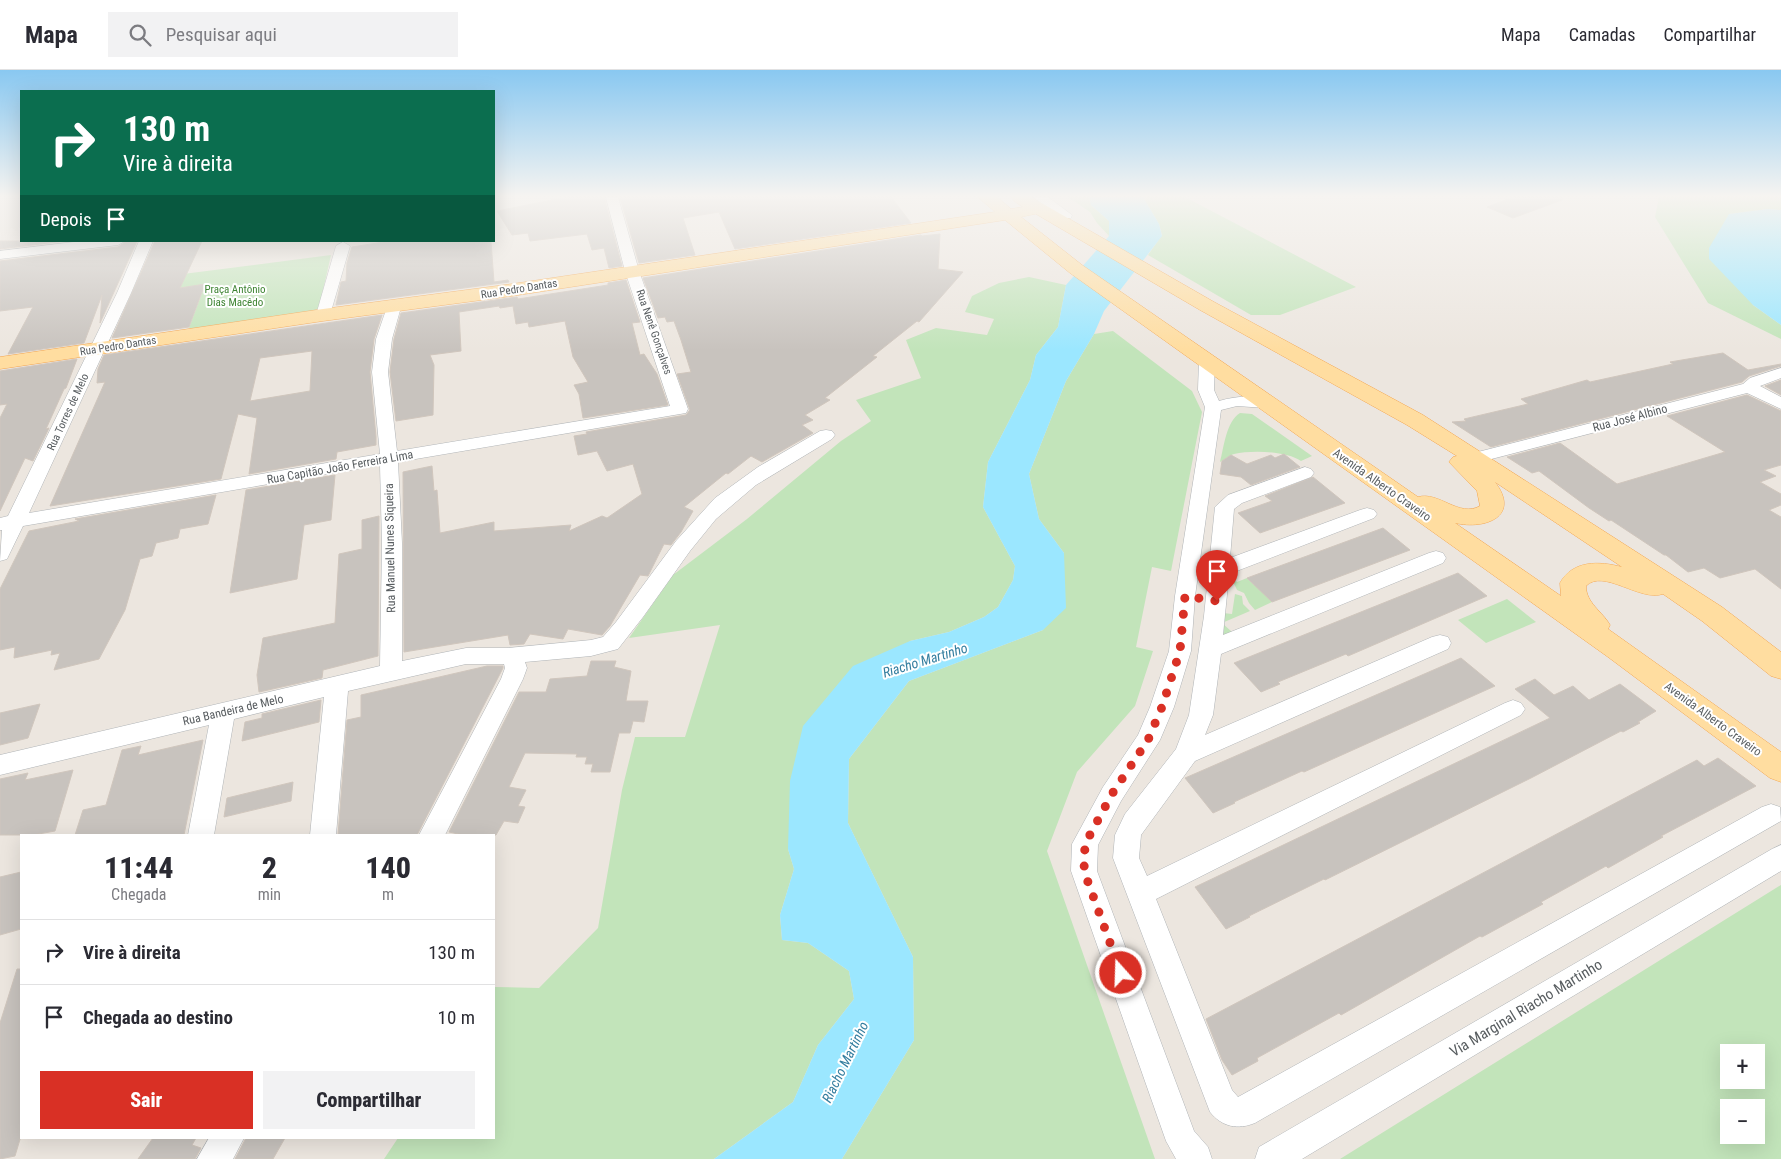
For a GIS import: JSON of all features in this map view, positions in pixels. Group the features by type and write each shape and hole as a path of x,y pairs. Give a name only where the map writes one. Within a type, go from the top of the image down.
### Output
{"main road":[{"name":"Rua Pedro Dantas","path":"0,363 322,315 394,307 786,248"},
{"name":"Avenida Alberto Craveiro","path":"1048,248 1120,301 1207,360 1618,650 1781,769"},
{"path":"1105,248 1415,420 1476,458 1712,614 1781,668"},
{"path":"1345,458 1443,511 1470,517 1481,516 1492,510 1492,497 1487,488 1415,420"},
{"path":"1618,650 1587,616 1574,598 1573,583 1581,575 1598,572 1621,576 1712,614"}],"street":[{"path":"0,255 61,248"},
{"name":"Rua Torres de Melo","path":"0,554 8,522 97,350 143,248"},
{"path":"322,315 342,248"},
{"name":"Rua Nenê Gonçalves","path":"626,248 680,409"},
{"name":"Rua Manuel Nunes Siqueira","path":"391,672 392,543 389,459 380,372 384,339 394,307"},
{"path":"1196,1159 1182,1141 1084,871 1085,844 1112,794 1148,740 1162,707 1180,651 1185,596 1213,406 1206,390 1207,360"},
{"name":"Rua José Albino","path":"1476,458 1749,387 1756,381 1779,369"},
{"path":"1749,387 1781,404"},
{"path":"1213,406 1237,401 1266,402"},
{"name":"Rua Capitão João Ferreira Lima","path":"8,522 680,409"},
{"name":"Rua Bandeira de Melo","path":"0,765 391,672 466,656 507,656 592,648 610,642 685,543 710,514 766,469 826,434"},
{"path":"1305,473 1229,502 1225,507 1221,569 1201,715 1186,754 1173,774 1152,797 1128,835 1126,858 1221,1101 1227,1109 1235,1113 1244,1112 1771,815"},
{"path":"1221,569 1367,514"},
{"path":"1211,649 1436,558"},
{"path":"1185,596 1217,601"},
{"path":"1186,754 1440,643"},
{"path":"433,834 512,679 516,664 513,658 507,656"},
{"path":"323,834 337,685"},
{"path":"1140,893 1513,709"},
{"path":"201,834 223,712"},
{"name":"Via Marginal Riacho Martinho","path":"1271,1159 1781,857"},
{"path":"213,1159 227,1139"}],"green space":[{"path":"1153,248 1282,248 1356,287 1280,315 1251,315 1148,255"},
{"path":"1674,248 1738,248 1753,305 1781,325 1781,339 1708,303"},
{"name":"Praça Antônio Dias Macêdo","path":"331,255 319,308 310,313 193,330 189,328 205,285 179,288 183,274"},
{"path":"1029,277 1066,285 1058,327 1036,355 1030,380 988,462 983,507 1015,566 1013,580 998,607 984,617 949,632 910,641 788,849 794,869 780,915 782,940 808,943 849,971 854,999 818,1045 793,1102 714,1159 384,1159 397,1139 495,1139 495,987 539,988 598,928 622,790 635,737 685,737 720,625 629,638 673,575 747,519 841,441 871,421 856,400 921,378 906,340 936,328 987,335 994,319 965,312 972,296 999,283"},
{"path":"1113,331 1192,391 1202,412 1171,571 1152,567 1136,647 1153,651 1135,706 1077,772 1047,851 1155,1159 842,1159 914,1040 913,957 848,823 849,759 909,681 1043,630 1064,553 1039,519 1029,474 1066,381 1094,334"},
{"path":"1240,413 1252,414 1312,456 1301,461 1278,453 1250,452 1232,455 1220,462 1229,429 1235,417"},
{"path":"1230,575 1237,582 1247,578 1254,585 1261,583 1265,595 1272,602 1255,610 1244,593 1237,590"},
{"path":"1235,594 1242,596 1243,604 1250,611 1222,623 1223,613 1232,614"},
{"path":"1507,599 1536,622 1486,643 1458,620"},
{"path":"1222,623 1232,632 1221,637"},
{"path":"1781,885 1781,1159 1340,1159"}],"water":[{"name":"Riacho Martinho","path":"1099,248 1153,248 1104,311 1094,334 1066,381 1029,474 1039,519 1064,553 1066,608 1043,630 909,681 849,759 848,823 913,957 914,1040 842,1159 714,1159 793,1102 818,1045 854,999 849,971 808,943 782,940 780,915 794,869 788,849 790,781 803,726 853,666 910,641 949,632 984,617 998,607 1013,580 1015,566 983,507 988,462 1030,380 1036,355 1058,327 1066,285"},
{"path":"1709,248 1781,248 1781,325 1753,305 1709,259"}],"building":[{"path":"111,248 134,248 100,323 102,295 84,343 8,354 33,307 0,311 0,261"},
{"path":"152,248 199,248 180,288 205,284 189,327 112,338"},
{"path":"352,248 491,248 494,282 508,280 509,282 336,305 341,282 346,281 347,263"},
{"path":"591,248 617,248 622,266 609,268 604,248 592,250"},
{"path":"635,248 693,248 695,255 639,263"},
{"path":"838,248 939,248 938,269 963,272 919,322 917,321 873,356 877,357 825,398 830,400 805,415 813,420 802,425 813,433 762,462 751,456 728,474 726,473 684,507 693,511 681,532 671,545 664,544 648,576 640,575 610,626 602,635 568,629 563,639 530,634 524,644 510,645 508,635 404,652 403,472 432,466 434,491 437,490 440,533 494,522 494,531 571,525 569,531 602,516 607,518 642,494 633,464 607,471 597,451 578,455 574,436 587,434 586,432 686,415 690,410 677,374 691,372 681,340 674,321 667,322 665,317 658,318 643,278"},
{"path":"626,280 640,322 632,323 640,355 644,354 657,374 668,405 583,418 579,394 574,385 588,382 573,357 565,321 529,327 528,322 516,324 513,306 500,308 499,306 459,312 461,351 430,355 434,365 433,415 396,421 390,372 394,339 401,313 517,297 518,299 608,285 608,283"},
{"path":"382,315 374,339 370,372 376,445 337,452 336,459 249,474 257,418 238,414 221,479 50,506 105,382 97,383 98,369 104,355","holes":["312,351 310,391 250,401 260,358"]},
{"path":"1723,353 1748,370 1781,364 1781,366 1749,376 1742,382 1491,447 1452,422 1466,421 1464,419 1528,404 1521,399 1587,380 1590,382 1673,364 1670,362"},
{"path":"77,359 66,388 46,429 49,428 33,461 25,458 0,511 0,418 7,404 0,405 0,371"},
{"path":"1781,380 1781,395 1765,386"},
{"path":"1747,395 1781,411 1781,465 1764,470 1776,476 1760,482 1781,494 1781,505 1769,510 1781,517 1781,589 1755,569 1720,578 1704,568 1688,572 1666,555 1589,508 1539,471 1532,473 1507,457 1560,443 1617,484 1725,452 1667,416"},
{"path":"1284,454 1300,467 1251,485 1241,477 1220,474 1222,461 1231,455 1247,464 1271,455 1275,458"},
{"path":"335,475 331,520 304,525 297,579 230,593 246,490"},
{"path":"1313,477 1345,503 1260,533 1238,513 1272,501 1265,496"},
{"path":"216,495 208,524 180,529 178,538 156,543 152,556 140,559 125,610 99,659 54,670 60,653 51,655 52,650 14,658 15,647 0,650 0,589 29,531 79,521 75,519"},
{"path":"379,516 378,656 323,670 322,678 259,692 257,675 263,638 335,623 339,554 362,549 362,520"},
{"path":"1383,528 1410,550 1272,602 1247,578"},
{"path":"1458,573 1487,596 1348,656 1346,654 1278,682 1280,684 1261,692 1234,663"},
{"path":"1461,658 1495,686 1304,772 1302,771 1213,813 1185,778"},
{"path":"591,661 616,661 614,667 631,671 626,701 648,701 644,722 633,721 630,733 619,733 610,772 591,772 593,764 585,764 587,757 576,757 577,754 525,753 509,787 526,790 518,806 525,807 518,823 504,821 496,835 449,832 519,692 546,692 550,679 587,676"},
{"path":"487,666 503,666 418,834 338,834 347,720 361,717 361,695"},
{"path":"1535,679 1554,695 1573,686 1589,700 1620,684 1656,711 1638,722 1640,723 1623,732 1621,731 1531,778 1226,929 1195,887 1550,718 1515,689"},
{"path":"321,700 319,722 242,741 245,722 262,718 262,714"},
{"path":"40,704 28,738 0,745 0,713"},
{"path":"203,740 184,834 75,834 83,810 106,805 122,750 141,746 138,755"},
{"path":"1718,758 1756,786 1661,836 1663,837 1608,868 1606,866 1541,902 1543,904 1482,937 1480,936 1341,1015 1339,1013 1257,1058 1258,1061 1232,1075 1222,1060 1206,1019 1697,760 1704,766"},
{"path":"73,770 55,831 38,834 0,835 0,779 28,773 25,780"},
{"path":"293,782 291,801 224,817 227,798"},
{"path":"20,872 20,929 0,935 0,877"},
{"path":"17,969 20,969 20,1139 15,1156 0,1159 0,1023"},
{"path":"152,1139 195,1139 192,1145 201,1148 195,1159 138,1159"},
{"path":"245,1139 284,1139 273,1159 235,1159"}],"route":[{"path":"1121,973 1084,871 1085,844 1112,794 1148,740 1162,707 1180,651 1185,596 1217,601"}]}
